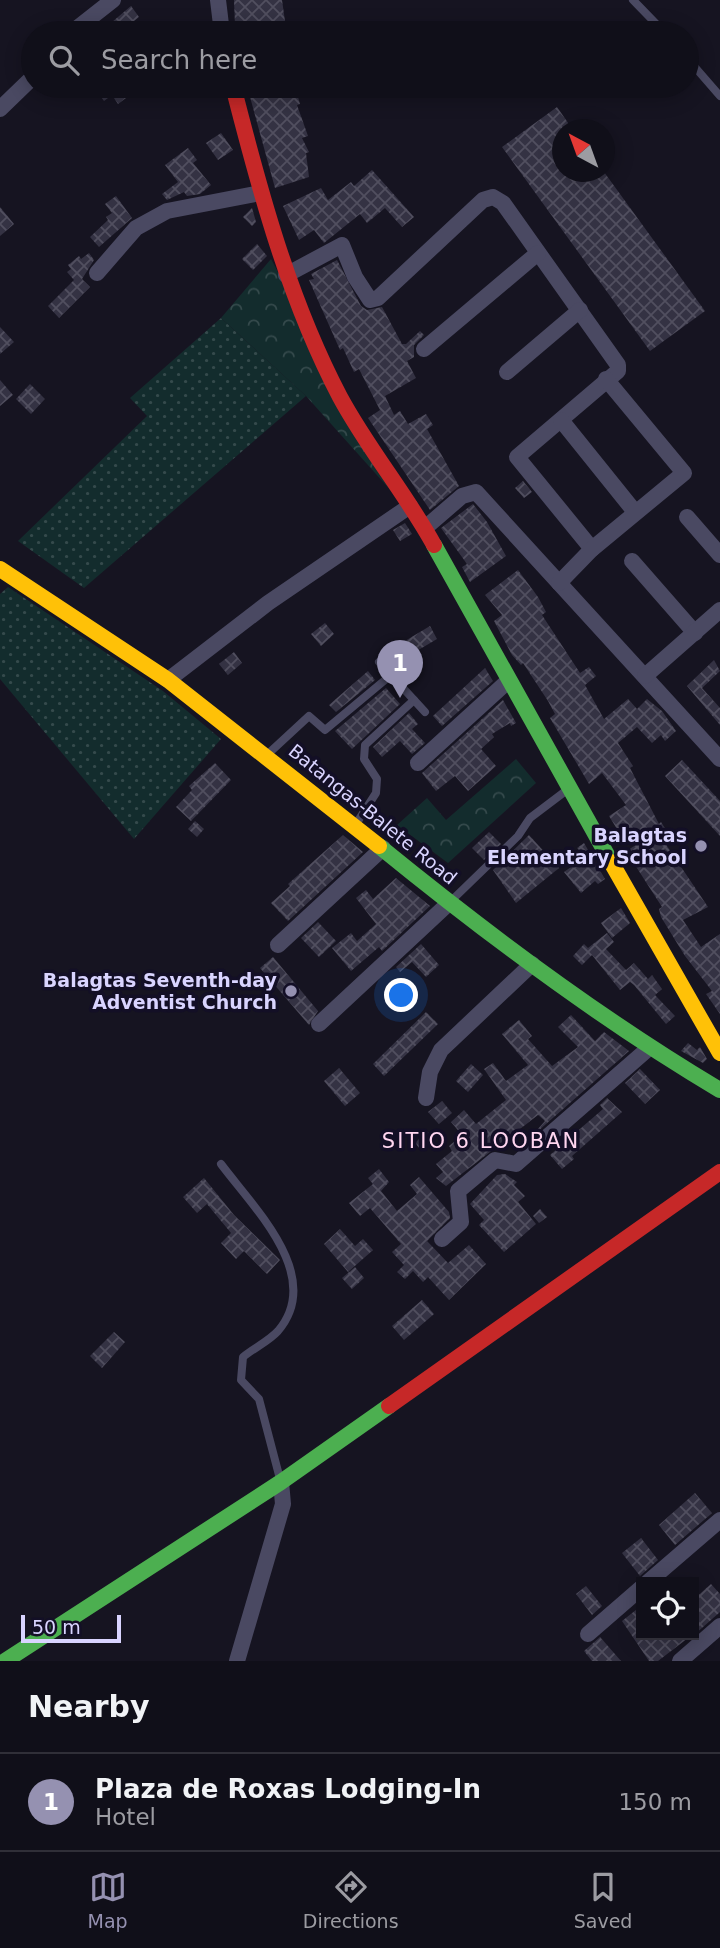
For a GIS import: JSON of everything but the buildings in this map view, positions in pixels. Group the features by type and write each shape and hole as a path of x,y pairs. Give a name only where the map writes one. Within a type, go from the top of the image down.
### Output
{"main road":[{"path":"236,98 260,193 286,275 340,397 425,528 508,682 720,1053"},
{"name":"Batangas-Balete Road","path":"0,569 168,680 267,755 449,903 649,1048 720,1090"},
{"path":"5,1661 281,1482 720,1172"}],"street":[{"path":"86,21 113,0"},
{"path":"218,0 221,21"},
{"path":"0,109 21,89"},
{"path":"96,273 136,228 167,211 260,193"},
{"path":"286,275 342,245 365,295 370,300 378,298 483,200 493,197 503,203 618,365 618,371 517,457 592,549"},
{"path":"424,349 538,254"},
{"path":"507,372 580,310"},
{"path":"559,583 592,549 684,472 606,379"},
{"path":"561,420 635,512"},
{"path":"425,528 462,496 476,492 645,676 716,748"},
{"path":"168,680 268,603 410,506"},
{"path":"687,517 720,555"},
{"path":"632,561 695,633"},
{"path":"645,676 720,610"},
{"path":"418,763 508,682"},
{"path":"278,946 383,848"},
{"path":"319,1024 449,903"},
{"path":"426,1098 430,1072 441,1050 532,964"},
{"path":"442,1239 461,1222 458,1191 495,1160 516,1164 649,1048"},
{"path":"237,1661 283,1504 281,1482"},
{"path":"654,1577 720,1520"},
{"path":"588,1634 636,1592"},
{"path":"680,1661 720,1626"}],"lane":[{"path":"633,0 653,21"},
{"path":"699,72 720,96"},
{"path":"379,662 425,712"},
{"path":"267,755 309,716 325,730 391,674"},
{"path":"355,826 376,793 377,786 376,773 364,759 365,745 414,700"},
{"path":"449,903 518,836 530,818 570,788"},
{"path":"221,1164 287,1254 294,1278 290,1307 277,1331 243,1357 241,1380 259,1399 281,1482"}],"green space":[{"path":"271,259 402,503 306,396 221,318"},
{"path":"221,318 306,396 84,588 18,541 147,416 130,398"},
{"path":"8,587 163,691 221,739 134,839 0,679 0,594"},
{"path":"516,759 536,783 448,863 397,825 427,798 446,820"}],"traffic: fast":[{"path":"434,545 611,862"},
{"path":"379,846 588,1005 720,1090"},
{"path":"5,1661 281,1482 389,1406"}],"traffic: slow":[{"path":"0,569 168,680 379,846"},
{"path":"611,862 720,1053"}],"traffic: jam":[{"path":"236,98 278,245 322,360 351,416 434,545"},
{"path":"389,1406 720,1172"}],"place":[{"name":"Plaza de Roxas Lodging-In","path":"400,698"},
{"name":"Balagtas Elementary School","path":"701,846"},
{"name":"Balagtas Seventh-day Adventist Church","path":"291,991"}],"district":[{"name":"SITIO 6 LOOBAN","path":"481,1141"}]}
